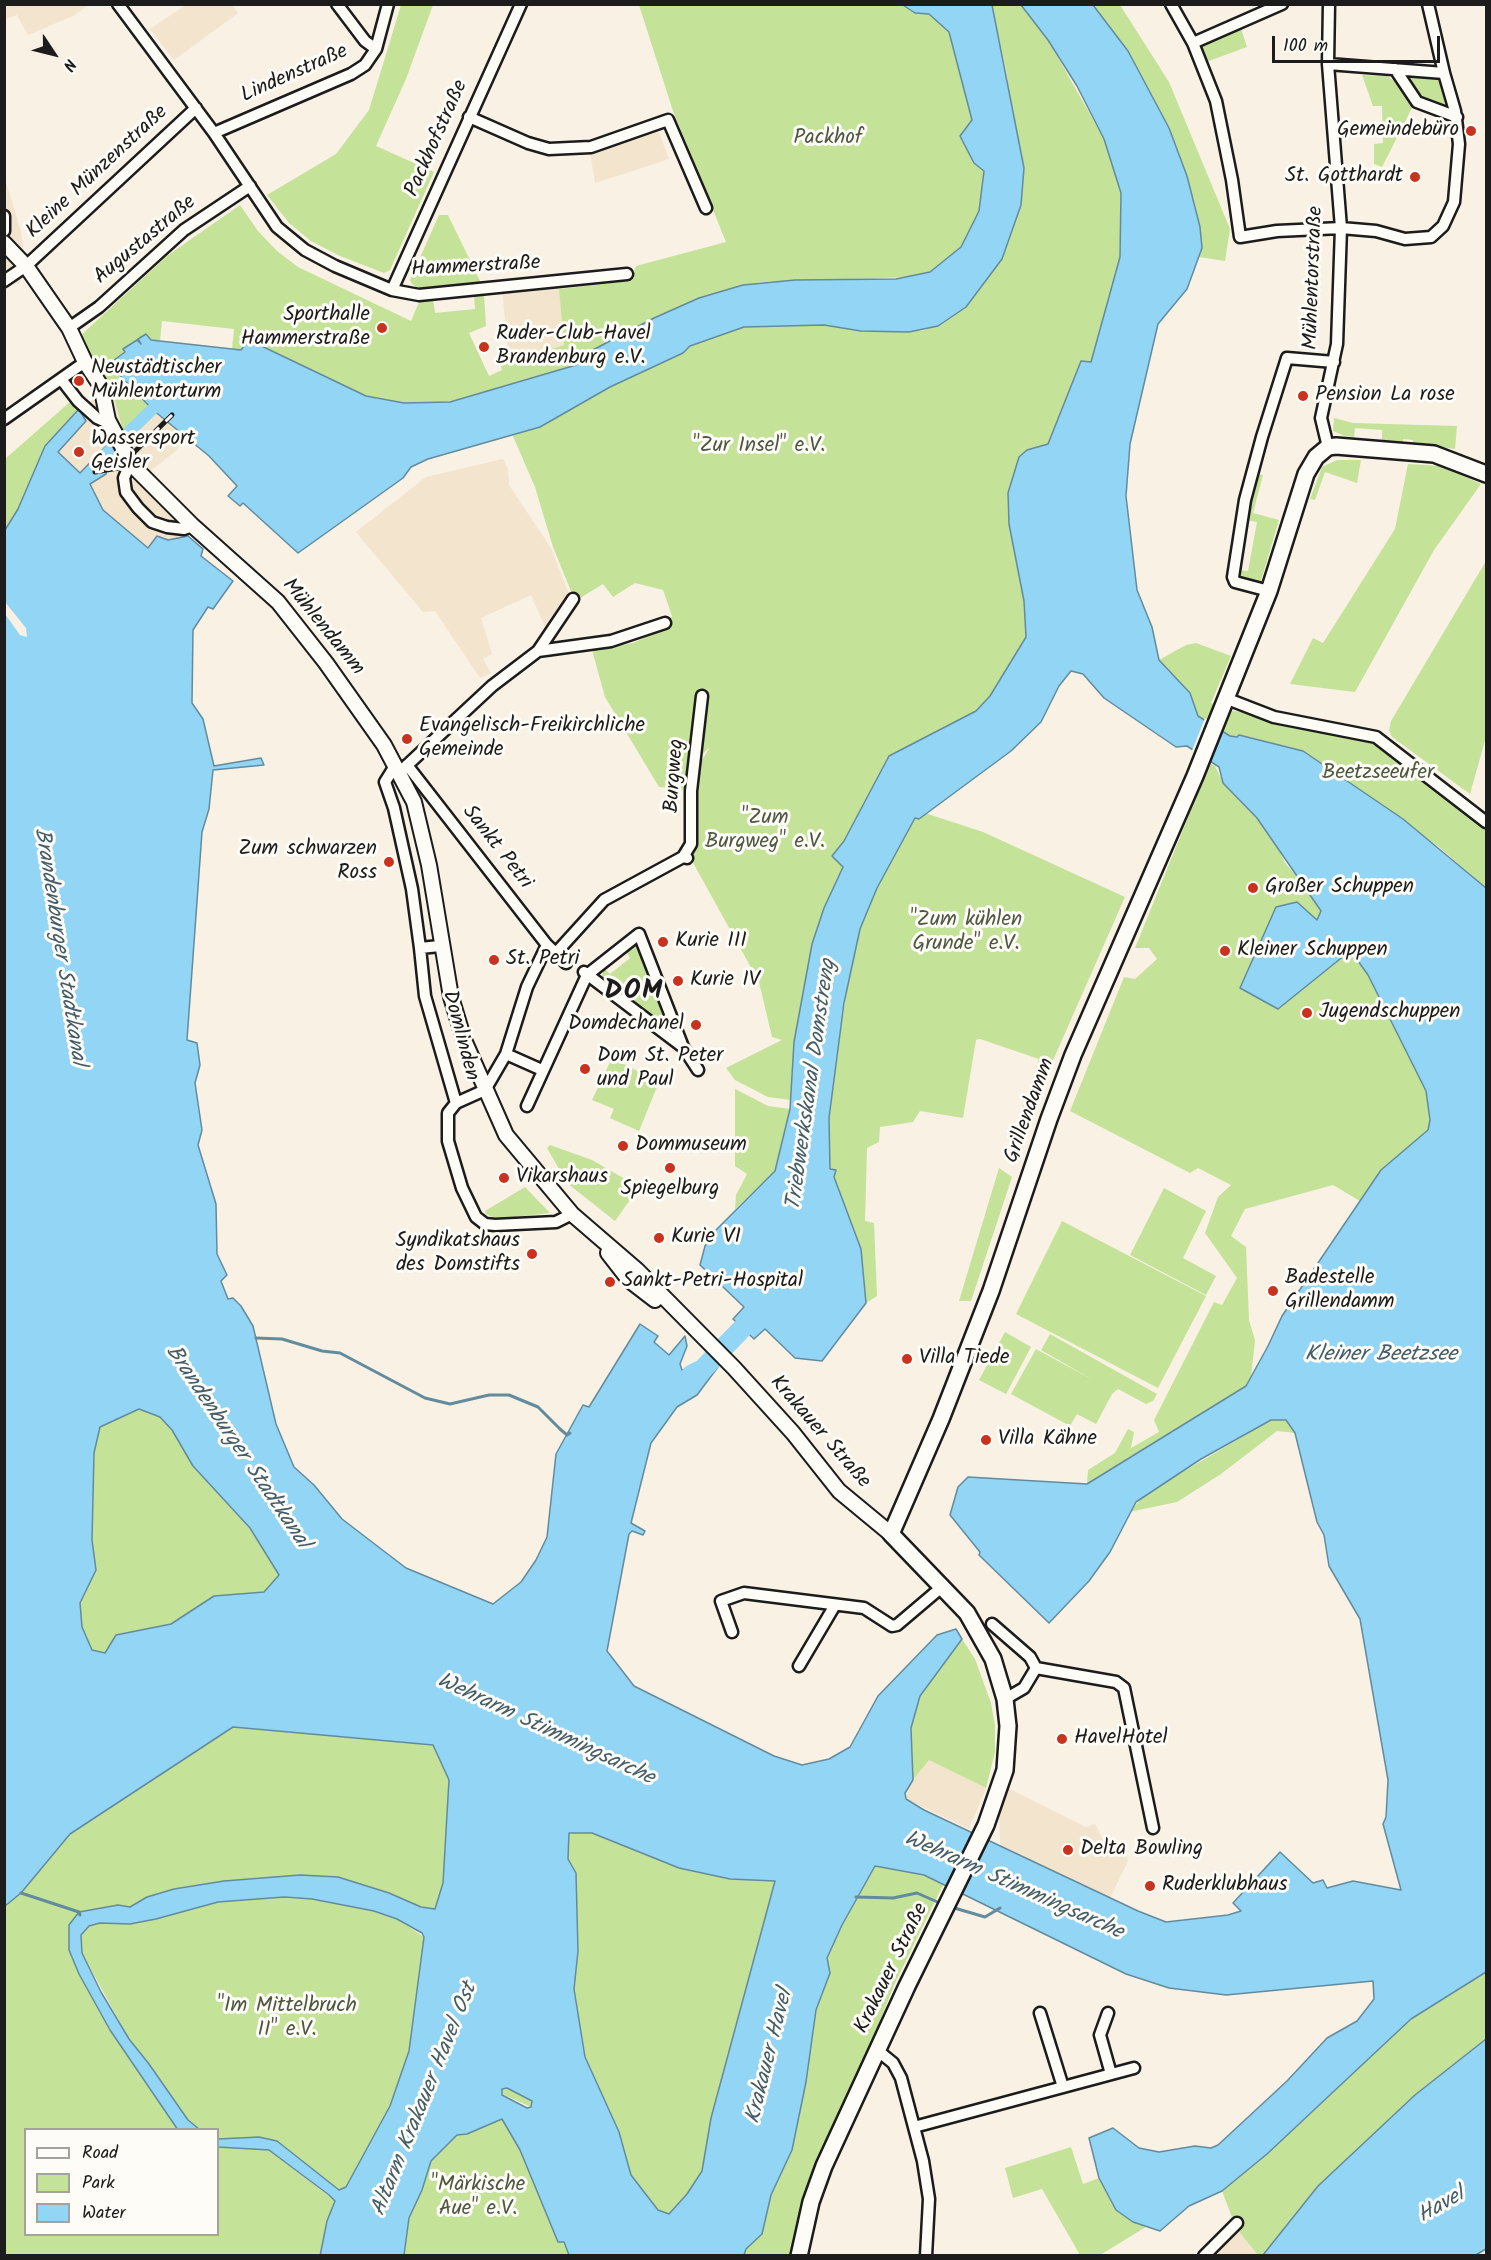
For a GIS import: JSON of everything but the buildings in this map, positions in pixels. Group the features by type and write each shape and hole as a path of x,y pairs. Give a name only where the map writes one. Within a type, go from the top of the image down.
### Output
{"main road":[{"path":"1223,703 1269,591 1306,474 1316,457 1328,447 1434,454 1486,474"},
{"name":"Grillendamm","path":"891,1534 941,1419 991,1292 1073,1055 1195,776 1223,703"},
{"name":"Krakauer Straße","path":"800,2256 811,2202 824,2166 877,2050 986,1825 1005,1770 1008,1726 1005,1699 993,1659 976,1627 943,1586 891,1534"}],"street":[{"name":"Hammerstraße","path":"118,4 214,133 277,226 305,250 334,266 392,290 418,295 627,274"},
{"path":"337,4 365,41 376,49"},
{"name":"Lindenstraße","path":"214,133 351,74 365,65 376,49 388,4"},
{"name":"Packhofstraße","path":"392,290 521,4"},
{"path":"1171,4 1193,43 1216,101 1240,237 1277,231 1341,228 1376,231 1405,239 1431,237 1443,226 1454,202 1459,144 1457,117 1428,4"},
{"path":"1193,43 1282,4"},
{"name":"Mühlentorstraße","path":"1328,447 1322,418 1337,344 1341,228 1328,64 1329,4"},
{"path":"1328,64 1444,73"},
{"path":"1395,69 1417,102 1457,117"},
{"name":"Kleine Münzenstraße","path":"4,281 26,266 196,108"},
{"path":"470,117 528,143 549,149 591,147 668,120 706,208"},
{"name":"Augustastraße","path":"69,328 99,307 184,230 250,186"},
{"path":"4,216 4,231"},
{"name":"Mühlendamm","path":"4,243 26,266 69,328 85,362 101,386 111,427 143,477 193,526 278,602 326,663 400,768"},
{"path":"1269,591 1235,582 1233,577 1245,500 1262,437 1287,358 1334,362"},
{"path":"4,419 85,362"},
{"name":"Mühlendamm","path":"61,379 78,401 111,427"},
{"path":"129,458 124,478 126,492 138,508 153,522 167,528 184,529 193,526"},
{"path":"400,768 492,686 538,651 573,599"},
{"path":"538,651 631,637 665,623"},
{"name":"Burgweg","path":"485,1090 506,1054 527,987 551,950 604,900 685,857 691,844 691,790 702,696"},
{"path":"1223,703 1274,717 1376,737 1486,822"},
{"name":"Domlinden","path":"485,1090 456,1103 425,996 412,889 394,808 385,782 400,768 418,816 429,865 440,946 451,997 464,1040 506,1135 572,1214 637,1270 693,1328"},
{"name":"Sankt Petri","path":"400,768 551,950 566,963"},
{"path":"527,1106 586,974 639,934 683,1047 698,1070"},
{"path":"420,948 440,946"},
{"path":"586,974 683,1047"},
{"path":"506,1054 542,1070"},
{"path":"456,1103 448,1113 448,1141 462,1188 476,1217 485,1224 495,1225 556,1222 572,1214"},
{"name":"Krakauer Straße","path":"693,1328 734,1368 793,1433 838,1491 891,1534"},
{"path":"732,1632 721,1602 744,1593 864,1608 891,1626 897,1625 943,1586"},
{"path":"799,1666 835,1605"},
{"path":"992,1624 1030,1657 1036,1668"},
{"path":"1005,1699 1024,1688 1036,1668"},
{"path":"1036,1668 1116,1682 1124,1688 1153,1828"},
{"path":"1040,2013 1063,2087"},
{"path":"1108,2013 1100,2035 1111,2074"},
{"path":"877,2050 893,2063 901,2078 923,2161 929,2199 926,2256"},
{"path":"914,2127 1134,2068"},
{"path":"1204,2256 1237,2223"}],"shaded area":[{"path":"5,4 89,5 73,16 28,35 17,15 5,19"},
{"path":"186,5 232,5 238,13 174,60 150,29"},
{"path":"658,130 669,159 595,183 590,152"},
{"path":"5,179 21,231 26,266 19,284 14,283 5,291"},
{"path":"559,282 564,345 509,360 502,288"},
{"path":"124,379 153,410 183,435 177,450 143,477 193,526 188,536 168,540 149,548 103,510 90,484 107,470 104,467 108,456 107,446 80,473 57,452 86,421 79,409"},
{"path":"503,459 508,469 509,485 551,548 569,594 547,631 531,595 481,618 492,654 483,659 491,673 480,678 435,611 423,612 356,532 426,477"},
{"path":"929,1760 986,1788 969,1829 906,1799 905,1793"},
{"path":"1006,1787 1086,1827 1095,1824 1103,1840 1124,1850 1128,1861 1110,1898 1000,1845 999,1812"},
{"path":"1236,2228 1258,2255 1209,2256"}],"green space":[{"path":"401,5 433,5 406,79 376,146 434,172 390,270 384,273 340,256 311,241 289,223 267,195 336,154 369,110"},
{"name":"Packhof","path":"639,5 903,5 915,13 929,14 938,19 949,32 972,120 960,136 974,163 984,171 979,212 961,247 930,272 914,277 761,282 699,298 587,353 576,365 450,402 404,403 366,396 250,340 242,350 232,349 234,329 162,321 160,341 150,340 147,334 141,345 137,340 124,349 126,352 114,368 150,407 123,430 110,383 79,337 167,256 240,205 258,231 277,251 298,267 411,321 420,300 433,299 435,313 475,309 474,295 484,295 486,326 469,333 489,376 502,370 500,362 564,345 559,289 631,281 636,266 726,242 673,111"},
{"path":"992,5 1021,5 1048,40 1104,139 1121,193 1120,257 1091,362 1081,361 1048,444 1027,450 1024,601 1026,636 990,696 976,711 889,756 844,841 832,856 843,867 824,908 791,1100 768,1097 735,1080 726,1068 782,1040 772,1037 759,982 691,859 694,844 697,768 710,747 690,766 688,790 659,787 605,697 592,650 633,643 666,628 672,616 663,590 635,583 613,597 603,584 575,601 553,547 535,487 512,434 540,426 610,387 683,353 690,346 744,327 824,325 861,331 909,332 925,330 966,307 1002,259 1021,205 1007,75"},
{"path":"1093,5 1120,5 1169,82 1230,229 1225,261 1199,257 1202,248 1195,204 1169,128 1128,51"},
{"path":"1240,25 1247,47 1206,62 1199,43"},
{"path":"1402,73 1440,77 1450,112 1420,99"},
{"path":"1362,75 1387,76 1394,81 1413,106 1382,167 1374,164 1374,144 1383,143 1382,106 1373,106"},
{"path":"439,215 448,215 481,283 420,289 412,284 410,280"},
{"path":"71,401 79,409 45,446 18,509 5,529 5,459"},
{"path":"1334,418 1353,423 1457,426 1455,449 1413,443 1413,440 1403,439 1403,443 1382,440 1382,430 1355,428 1354,437 1345,436 1333,431"},
{"path":"1337,460 1361,460 1357,483 1325,472 1315,500 1310,499 1322,467"},
{"path":"1408,464 1441,466 1481,484 1434,550 1355,692 1290,684 1313,638 1323,643 1395,529"},
{"path":"1257,474 1263,475 1253,513 1279,520 1260,584 1239,577 1238,570 1248,571 1257,522 1247,520"},
{"path":"1486,561 1486,737 1470,794 1392,737 1389,730 1391,721"},
{"name":"Beetzseeufer","path":"1196,643 1231,656 1211,703 1227,710 1274,717 1372,743 1483,825 1486,829 1486,888 1439,847 1303,751 1239,735 1238,737 1230,736 1197,716 1190,693 1159,660 1186,645"},
{"path":"1210,763 1215,766 1223,783 1257,818 1278,848 1285,863 1304,885 1321,912 1318,920 1345,955 1339,946 1346,944 1351,948 1368,975 1426,1091 1430,1120 1428,1130 1381,1170 1360,1201 1333,1185 1245,1209 1231,1236 1246,1247 1249,1320 1255,1340 1251,1377 1246,1386 1087,1484 1088,1470 1115,1453 1128,1429 1134,1432 1131,1448 1159,1432 1154,1420 1214,1302 1222,1305 1237,1278 1205,1233 1218,1197 1231,1185 1198,1168 1190,1173 1070,1111 1124,977 1135,979 1157,959 1149,948 1135,948"},
{"name":"\"Zum kühlen Grunde\" e.V.","path":"925,813 983,832 1125,897 1036,1099 1023,1141 1012,1138 1039,1059 980,1039 976,1040 963,1118 920,1111 913,1122 880,1127 879,1142 867,1148 865,1221 874,1223 877,1296 866,1303 861,1249 830,1169 829,1119 833,1079 853,952 860,929 877,888 915,818 919,819"},
{"path":"637,942 651,971 648,972 652,983 656,982 671,1027 667,1027 602,976 604,968 610,974 630,958 625,950"},
{"path":"612,1058 659,1082 639,1131 610,1118 614,1109 592,1100"},
{"path":"735,1089 768,1106 790,1109 775,1171 735,1209 736,1195 747,1174 735,1166"},
{"path":"550,1145 592,1160 639,1187 615,1221 567,1183 547,1148"},
{"path":"999,1168 1012,1177 971,1301 959,1301"},
{"path":"525,1187 550,1213 496,1219 486,1214 485,1211"},
{"path":"1164,1188 1206,1211 1183,1258 1216,1276 1206,1295 1130,1255"},
{"path":"1062,1221 1206,1296 1158,1388 1016,1314"},
{"path":"1005,1332 1031,1347 1006,1394 979,1380"},
{"path":"1050,1334 1157,1394 1153,1401 1146,1404 1118,1389 1112,1394 1096,1424 1077,1414 1070,1426 1011,1394 1036,1349 1095,1381 1041,1350"},
{"path":"138,1409 160,1417 172,1430 193,1466 250,1529 279,1575 264,1592 214,1596 171,1624 116,1635 106,1653 92,1650 82,1627 80,1603 96,1570 92,1540 94,1453 100,1427"},
{"path":"1271,1420 1286,1420 1295,1433 1277,1431 1221,1474 1177,1502 1129,1512 1147,1493"},
{"path":"962,1639 975,1659 991,1703 995,1725 995,1752 986,1788 929,1760 913,1780 911,1728 920,1696"},
{"path":"233,1727 433,1745 449,1780 443,1883 435,1909 421,1907 389,1893 338,1877 300,1875 224,1881 147,1897 130,1907 118,1905 79,1912 69,1950 79,1974 110,2030 177,2128 24,2128 24,2236 219,2236 219,2147 259,2147 269,2150 335,2201 327,2221 320,2255 5,2256 5,1906 21,1893 70,1834"},
{"path":"569,1832 592,1833 679,1868 730,1879 775,1881 711,2118 702,2171 687,2194 669,2214 658,2210 631,2175 619,2132 585,2057 574,1989 578,1951 576,1873 568,1859"},
{"path":"875,1866 924,1875 943,1885 895,1983 863,2063 811,2176 790,2255 744,2256 746,2249 762,2234 771,2195 792,2150 806,2082 816,2010 830,1973 827,1958 842,1925"},
{"name":"\"Im Mittelbruch II\" e.V.","path":"256,1897 312,1899 374,1911 397,1919 424,1937 409,2051 390,2106 346,2187 339,2190 277,2141 219,2139 219,2128 198,2128 188,2120 129,2039 82,1953 81,1934 89,1926 100,1923 130,1924 218,1902"},
{"path":"1486,1972 1486,2039 1415,2095 1318,2186 1263,2255 1258,2255 1236,2228 1222,2191 1267,2154 1411,2019"},
{"path":"507,2088 532,2101 531,2107 502,2094 502,2089"},
{"name":"\"Märkische Aue\" e.V.","path":"502,2119 520,2150 569,2255 404,2256 409,2218 422,2190 431,2161 457,2135 467,2134"},
{"path":"1071,2147 1083,2184 1099,2178 1116,2210 1146,2227 1100,2255 1080,2255 1042,2189 1013,2198 1005,2168"}],"water":[{"path":"903,5 992,5 1024,168 1021,205 1002,259 966,307 938,326 909,332 861,331 824,325 744,327 690,346 683,353 610,387 540,427 428,459 411,467 403,478 298,553 243,503 240,506 228,496 237,486 209,456 153,410 114,369 116,366 113,361 125,352 123,349 137,340 141,344 138,339 146,334 151,340 241,350 249,340 366,396 404,403 450,402 576,365 587,353 654,318 699,298 743,285 795,280 896,279 930,272 961,247 979,211 984,171 974,163 960,136 972,120 949,32 929,14 915,13"},
{"path":"1021,5 1093,5 1128,51 1169,128 1187,176 1200,227 1202,248 1187,289 1158,324 1130,444 1126,496 1137,590 1152,627 1159,660 1190,693 1198,716 1230,736 1239,735 1303,751 1403,819 1486,888 1486,1972 1411,2019 1267,2154 1222,2191 1189,2206 1160,2231 1133,2222 1116,2210 1099,2178 1089,2138 1113,2128 1139,2148 1159,2152 1195,2146 1211,2148 1218,2145 1287,2081 1327,2038 1357,2021 1374,1999 1373,1981 1226,1995 1169,1988 1126,1974 924,1875 875,1866 842,1925 827,1958 830,1973 816,2010 806,2082 792,2150 771,2195 762,2234 746,2249 744,2255 569,2255 564,2242 558,2242 520,2150 502,2119 467,2134 457,2135 431,2161 422,2190 409,2218 404,2255 320,2256 327,2221 335,2201 269,2150 219,2147 219,2139 259,2137 277,2141 339,2190 346,2187 390,2106 409,2051 424,1937 422,1933 397,1919 374,1911 312,1899 284,1897 218,1902 130,1924 100,1923 89,1926 81,1935 82,1953 101,1992 129,2039 188,2120 198,2128 177,2128 110,2030 79,1974 69,1950 69,1925 79,1912 118,1905 130,1907 147,1897 174,1889 224,1881 300,1875 338,1877 389,1893 421,1907 435,1909 443,1883 449,1780 433,1745 233,1727 70,1834 21,1893 5,1906 5,530 18,509 45,446 79,409 86,421 58,452 80,473 107,445 113,454 108,457 104,467 107,469 106,474 90,484 103,510 148,548 157,536 168,540 188,536 203,549 201,556 233,581 213,609 208,607 193,630 192,703 203,719 214,766 261,758 264,765 213,770 209,809 202,832 187,1040 197,1043 200,1065 195,1083 202,1130 198,1145 216,1204 217,1254 227,1275 221,1281 228,1299 233,1298 241,1306 253,1326 276,1424 294,1467 314,1485 342,1519 406,1568 493,1604 521,1582 536,1560 547,1537 556,1454 583,1405 589,1407 640,1324 658,1336 654,1342 669,1355 685,1336 687,1346 680,1364 682,1370 689,1370 707,1355 718,1367 697,1395 677,1407 651,1443 631,1523 645,1531 643,1535 632,1531 629,1534 607,1651 634,1686 774,1756 802,1765 829,1759 850,1747 878,1696 937,1635 956,1629 962,1639 920,1696 911,1728 913,1780 905,1793 906,1799 924,1810 1166,1922 1228,1915 1241,1911 1233,1903 1280,1852 1313,1883 1323,1880 1327,1888 1353,1881 1401,1890 1383,1824 1386,1817 1388,1780 1360,1619 1329,1566 1324,1535 1317,1522 1295,1433 1286,1420 1271,1420 1201,1459 1136,1502 1110,1552 1089,1581 1049,1623 979,1555 980,1552 950,1515 958,1487 968,1477 1087,1484 1246,1386 1282,1316 1381,1170 1428,1130 1430,1120 1426,1091 1368,975 1346,944 1339,947 1345,955 1278,1009 1240,988 1276,907 1297,902 1317,920 1321,911 1257,818 1223,783 1219,767 1187,746 1176,747 1104,698 1083,674 1071,671 1059,686 1041,722 1011,751 919,819 915,818 877,888 860,929 844,1003 829,1118 830,1169 836,1170 834,1177 861,1249 866,1303 822,1361 795,1358 765,1329 754,1339 733,1319 744,1307 700,1265 705,1246 716,1230 775,1171 790,1109 794,1042 812,944 824,908 843,867 832,856 844,841 889,756 976,711 990,696 1026,637 1024,601 1009,524 1008,493 1019,457 1027,450 1048,444 1081,361 1091,362 1120,257 1121,193 1104,139 1077,86 1048,40","holes":["139,1409 160,1417 172,1430 193,1466 250,1528 279,1575 264,1592 214,1596 171,1624 116,1635 105,1653 92,1650 82,1627 80,1603 96,1570 92,1540 94,1453 100,1427","569,1833 592,1833 679,1868 730,1879 775,1881 711,2118 702,2171 687,2194 669,2214 658,2210 631,2175 619,2132 585,2057 574,1989 578,1951 576,1873 568,1859","507,2088 532,2101 531,2107 527,2108 502,2095 502,2089"]},
{"name":"Havel","path":"1486,2039 1486,2249 1474,2256 1263,2255 1318,2186 1415,2095"}],"pier":[{"path":"5,602 26,628 27,637 20,635 5,614"},
{"path":"1205,718 1224,730 1209,765 1191,753"}],"waterway":[{"path":"98,462 163,399"},
{"name":"Triebwerkskanal Domstreng","path":"691,1375 703,1369 761,1309"},
{"path":"256,1338 282,1339 322,1351 340,1353 425,1398 450,1404 489,1395 509,1395 538,1407 567,1435 570,1433"},
{"path":"21,1893 79,1912 80,1915"},
{"path":"856,1897 893,1898 917,1893 942,1904"},
{"path":"951,1907 985,1917 1000,1908"}],"railway":[{"path":"95,472 118,468 172,415"}],"place":[{"name":"Gemeindebüro","path":"1471,131"},
{"name":"St. Gotthardt","path":"1415,177"},
{"name":"Sporthalle Hammerstraße","path":"382,328"},
{"name":"Ruder-Club-Havel Brandenburg e.V.","path":"484,347"},
{"name":"Neustädtischer Mühlentorturm","path":"79,381"},
{"name":"Pension La rose","path":"1303,396"},
{"name":"Wassersport Geisler","path":"79,452"},
{"name":"Evangelisch-Freikirchliche Gemeinde","path":"407,739"},
{"name":"Zum schwarzen Ross","path":"389,862"},
{"name":"Großer Schuppen","path":"1253,888"},
{"name":"Kurie III","path":"663,942"},
{"name":"Kleiner Schuppen","path":"1225,951"},
{"name":"St. Petri","path":"494,960"},
{"name":"Kurie IV","path":"678,981"},
{"name":"Jugendschuppen","path":"1307,1013"},
{"name":"Domdechanel","path":"696,1025"},
{"name":"Dom St. Peter und Paul","path":"585,1069"},
{"name":"Dommuseum","path":"623,1146"},
{"name":"Spiegelburg","path":"670,1168"},
{"name":"Vikarshaus","path":"504,1178"},
{"name":"Kurie VI","path":"659,1238"},
{"name":"Syndikatshaus des Domstifts","path":"532,1254"},
{"name":"Sankt-Petri-Hospital","path":"610,1282"},
{"name":"Badestelle Grillendamm","path":"1273,1291"},
{"name":"Villa Tiede","path":"907,1359"},
{"name":"Villa Kähne","path":"986,1440"},
{"name":"HavelHotel","path":"1062,1739"},
{"name":"Delta Bowling","path":"1068,1850"},
{"name":"Ruderklubhaus","path":"1150,1886"}],"district":[{"name":"DOM","path":"634,993"}],"park label":[{"name":"\"Zur Insel\" e.V.","path":"759,447"},
{"name":"\"Zum Burgweg\" e.V.","path":"765,831"}],"water label":[{"name":"Brandenburger Stadtkanal","path":"58,947"},
{"name":"Kleiner Beetzsee","path":"1381,1356"},
{"name":"Brandenburger Stadtkanal","path":"236,1448"},
{"name":"Wehrarm Stimmingsarche","path":"545,1731"},
{"name":"Wehrarm Stimmingsarche","path":"1013,1887"},
{"name":"Krakauer Havel","path":"771,2057"},
{"name":"Altarm Krakauer Havel Ost","path":"426,2100"}]}
